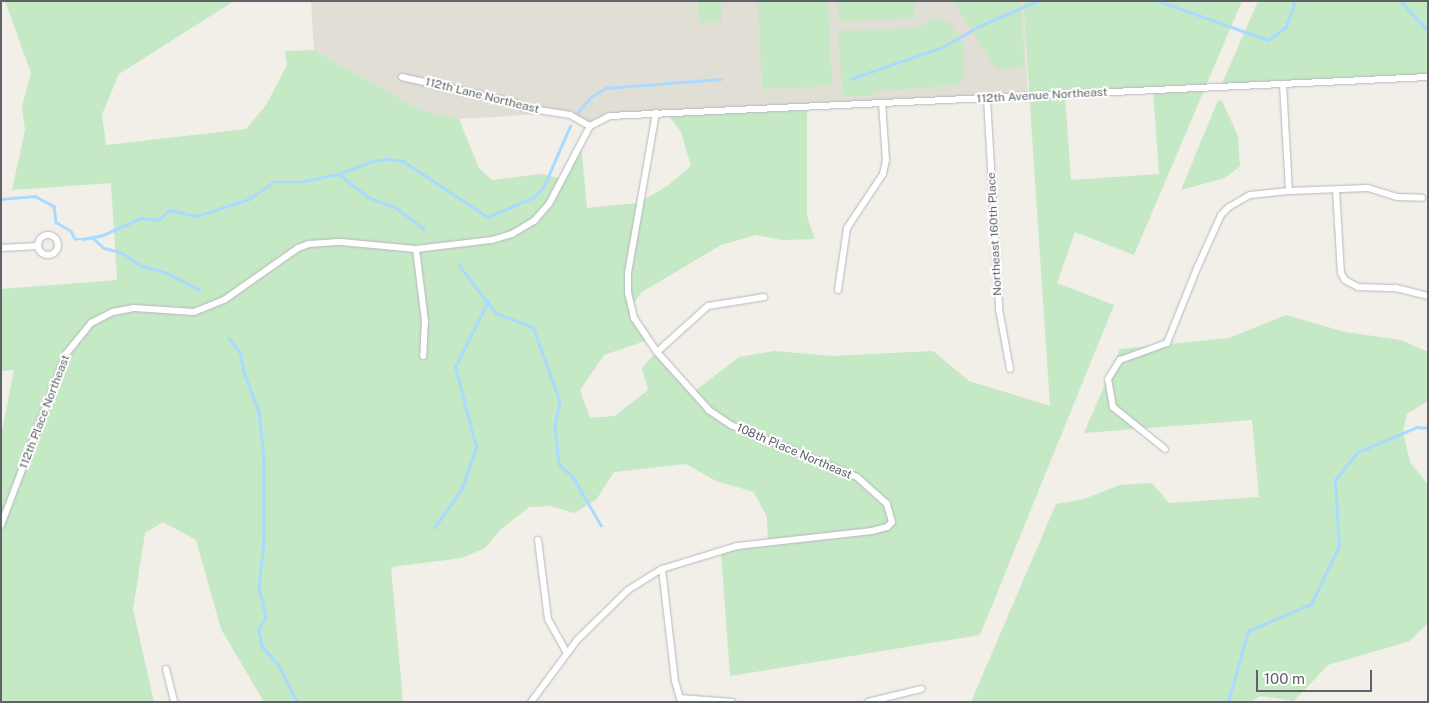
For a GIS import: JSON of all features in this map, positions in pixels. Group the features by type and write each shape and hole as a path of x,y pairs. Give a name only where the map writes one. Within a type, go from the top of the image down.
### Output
{"street":[{"name":"112th Lane Northeast","path":"402,77 513,102 525,108 570,115 590,126"},
{"name":"112th Avenue Northeast","path":"656,112 1428,77"},
{"path":"1283,84 1289,191"},
{"name":"Northeast 160th Place","path":"987,98 1000,310 1010,369"},
{"path":"838,290 847,228 884,174 886,160 882,103"},
{"path":"590,126 610,116 656,112"},
{"name":"108th Place Northeast","path":"656,112 628,273 628,293 634,318 657,352 709,410 731,425 857,477 876,492 892,515 887,527 872,531 737,546 662,569"},
{"name":"112th Place Northeast","path":"1,525 66,354 91,323 113,312 134,308 194,312 224,300 298,248 309,244 341,242 416,249 492,240 512,234 534,221 549,204 590,126"},
{"path":"1165,448 1113,407 1108,379 1113,368 1120,360 1167,343 1217,224 1229,207 1250,195 1289,191 1368,188 1398,197 1422,198"},
{"path":"1336,190 1342,273 1345,280 1358,287 1396,288 1428,296"},
{"path":"1,248 38,246"},
{"path":"416,249 425,321 423,356"},
{"path":"657,352 708,306 764,297"},
{"path":"538,540 548,619 566,652"},
{"path":"531,702 566,652 628,590 662,569 675,681 679,700 732,702"},
{"path":"166,668 174,702"},
{"path":"868,702 921,689"}],"shaded area":[{"path":"311,1 1023,1 1028,97 625,114 590,126 557,113 459,119 420,110 314,50"}],"green space":[{"path":"5,1 234,1 119,74 102,114 106,145 246,129 266,105 287,65 285,51 314,50 420,110 459,119 479,168 492,180 542,174 563,179 581,144 587,208 638,203 666,187 691,166 681,132 666,112 807,106 807,216 815,239 782,240 756,235 721,245 642,292 629,309 651,339 604,355 580,390 590,418 615,416 648,390 642,368 657,352 695,391 739,357 774,351 831,356 933,351 969,381 1050,406 1023,1 1242,1 1134,255 1075,232 1057,283 1114,305 980,635 730,676 721,553 768,544 767,517 754,492 716,481 686,464 614,472 596,500 574,513 550,506 529,507 500,530 485,548 462,558 391,567 403,702 264,702 221,629 196,540 163,522 145,533 133,609 154,702 1,702 1,436 14,370 1,371 1,289 117,280 111,183 12,190 25,130 22,106 31,73","holes":["1153,90 1159,174 1071,180 1065,95"]},
{"path":"698,1 721,1 722,22 699,23"},
{"path":"758,1 828,1 832,86 762,89"},
{"path":"838,1 914,1 915,18 839,22"},
{"path":"953,1 1021,1 1024,66 997,70"},
{"path":"1258,1 1428,1 1428,77 1221,86"},
{"path":"937,18 949,23 963,41 964,74 960,85 880,91 868,96 847,96 842,92 838,31 918,28"},
{"path":"1218,100 1222,101 1238,136 1240,166 1225,178 1181,190"},
{"path":"1286,315 1345,332 1401,340 1428,352 1428,401 1407,414 1403,432 1410,462 1428,485 1428,623 1410,641 1328,665 1294,701 1261,696 1250,702 971,702 1056,504 1084,499 1120,485 1152,483 1169,503 1259,497 1252,420 1084,433 1120,349 1229,338"}],"waterway":[{"path":"850,79 943,47 977,27 1038,1"},
{"path":"1159,1 1268,40 1286,27 1295,1"},
{"path":"1401,1 1428,31"},
{"path":"578,112 592,96 606,88 721,79"},
{"path":"1,199 35,196 54,206 56,222 71,231 75,239 83,239 103,235 141,218 158,220 170,210 197,216 249,199 273,182 299,182 339,174 375,160 389,159 403,161 488,217 534,197 543,188 570,126"},
{"path":"339,174 370,198 395,207 424,229"},
{"path":"92,237 104,248 121,252 142,266 165,272 199,289"},
{"path":"459,265 496,313 533,327 560,401 555,427 559,464 573,477 601,525"},
{"path":"434,528 462,488 476,447 455,367 488,301"},
{"path":"229,338 240,352 245,375 259,411 264,460 264,541 259,587 266,617 259,630 262,646 280,667 297,702"},
{"path":"1228,702 1248,631 1311,604 1339,546 1335,480 1358,452 1417,427 1428,428"}]}
